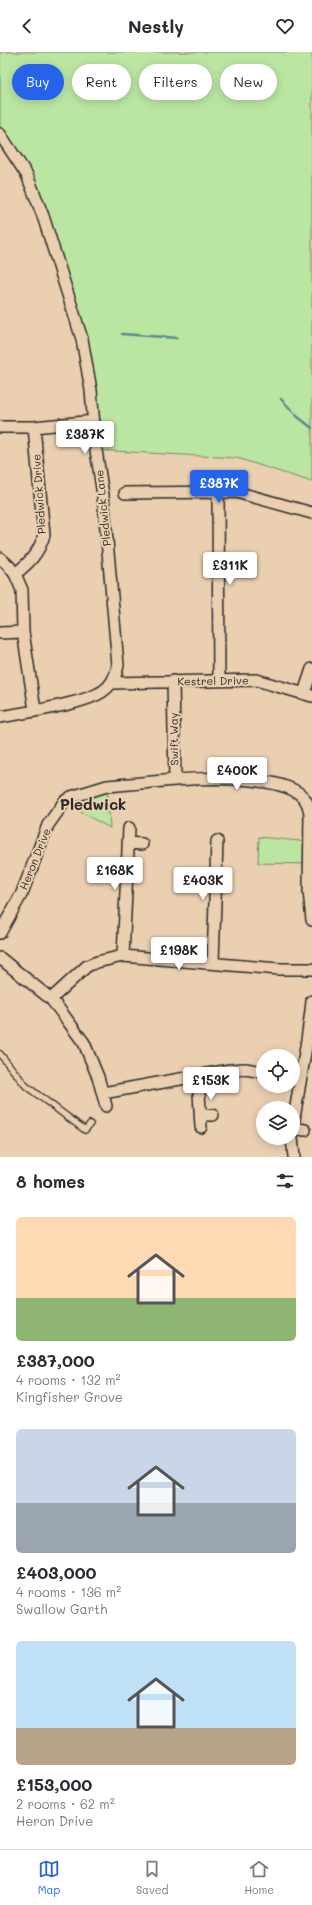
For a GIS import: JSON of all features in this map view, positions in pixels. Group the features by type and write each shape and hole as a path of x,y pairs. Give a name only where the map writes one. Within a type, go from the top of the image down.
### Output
{"street":[{"name":"Pledwick Lane","path":"0,134 27,175 43,216 82,339 91,390 104,495 118,652 116,676 112,683"},
{"path":"0,428 34,427 94,421"},
{"name":"Pledwick Drive","path":"15,574 36,554 44,535 34,427"},
{"path":"218,492 219,680"},
{"path":"125,493 140,498 218,492 246,493 312,513"},
{"path":"0,558 15,574 22,590 23,632 35,710"},
{"path":"0,633 23,632"},
{"path":"308,694 312,669"},
{"name":"Kestrel Drive","path":"112,683 256,680 308,694"},
{"name":"Swift Way","path":"174,681 175,780 202,778 244,780 280,785 289,788 302,796 308,803 310,814 309,891 312,920"},
{"path":"0,717 97,695 112,683"},
{"name":"Heron Drive","path":"0,933 22,893 48,826 65,801 71,797 107,786 175,780"},
{"path":"123,956 129,828"},
{"path":"128,843 142,844"},
{"path":"213,963 214,848"},
{"path":"51,999 88,966 97,962 123,956 279,969 312,969"},
{"path":"0,958 51,999 84,1043 98,1076 106,1106"},
{"path":"300,1067 306,1048 312,1001"},
{"path":"103,1094 230,1070 245,1069 256,1071"},
{"path":"198,1076 201,1127"},
{"path":"201,1115 213,1115"},
{"path":"300,1129 305,1130"},
{"path":"293,1145 294,1157"}],"lane":[{"path":"0,1054 26,1086 85,1130 90,1124"}],"green space":[{"path":"0,52 312,52 312,482 237,458 96,450 91,390 43,216 0,134"},
{"path":"107,786 110,828 64,803"},
{"path":"259,837 309,842 309,864 258,863"}],"waterway":[{"path":"122,334 177,338"},
{"path":"281,399 298,417 312,428"}],"district":[{"name":"Pledwick","path":"93,805"}]}
